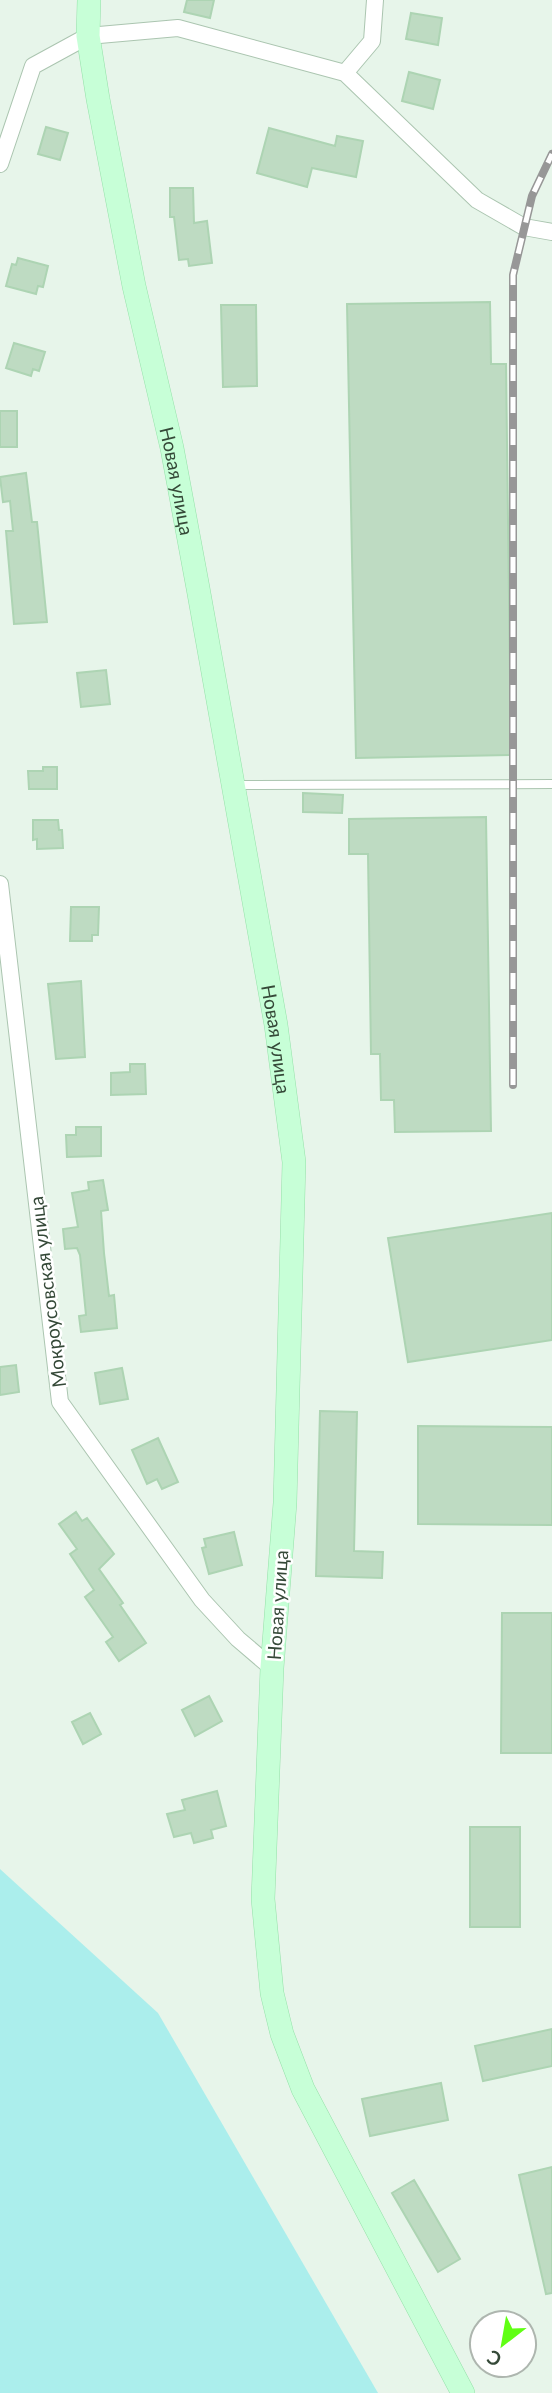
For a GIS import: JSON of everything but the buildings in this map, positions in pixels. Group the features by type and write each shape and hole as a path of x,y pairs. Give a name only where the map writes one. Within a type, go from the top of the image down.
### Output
{"main road":[{"name":"Новая улица","path":"89,0 88,36 134,286 172,448 198,588 276,1025 295,1162 285,1503 272,1668 263,1899 272,1993 282,2034 303,2089 463,2393"}],"street":[{"path":"345,73 372,41 375,0"},
{"path":"0,164 33,66 88,36 178,28 345,73 477,200 524,227 552,232"},
{"name":"Мокроусовская улица","path":"0,884 60,1402 202,1600 238,1639 272,1668"}],"lane":[{"path":"233,785 552,784"}],"shaded area":[{"path":"0,1869 158,2013 378,2393 0,2393"}],"railway":[{"path":"513,1085 513,275 532,196 552,154"}]}
